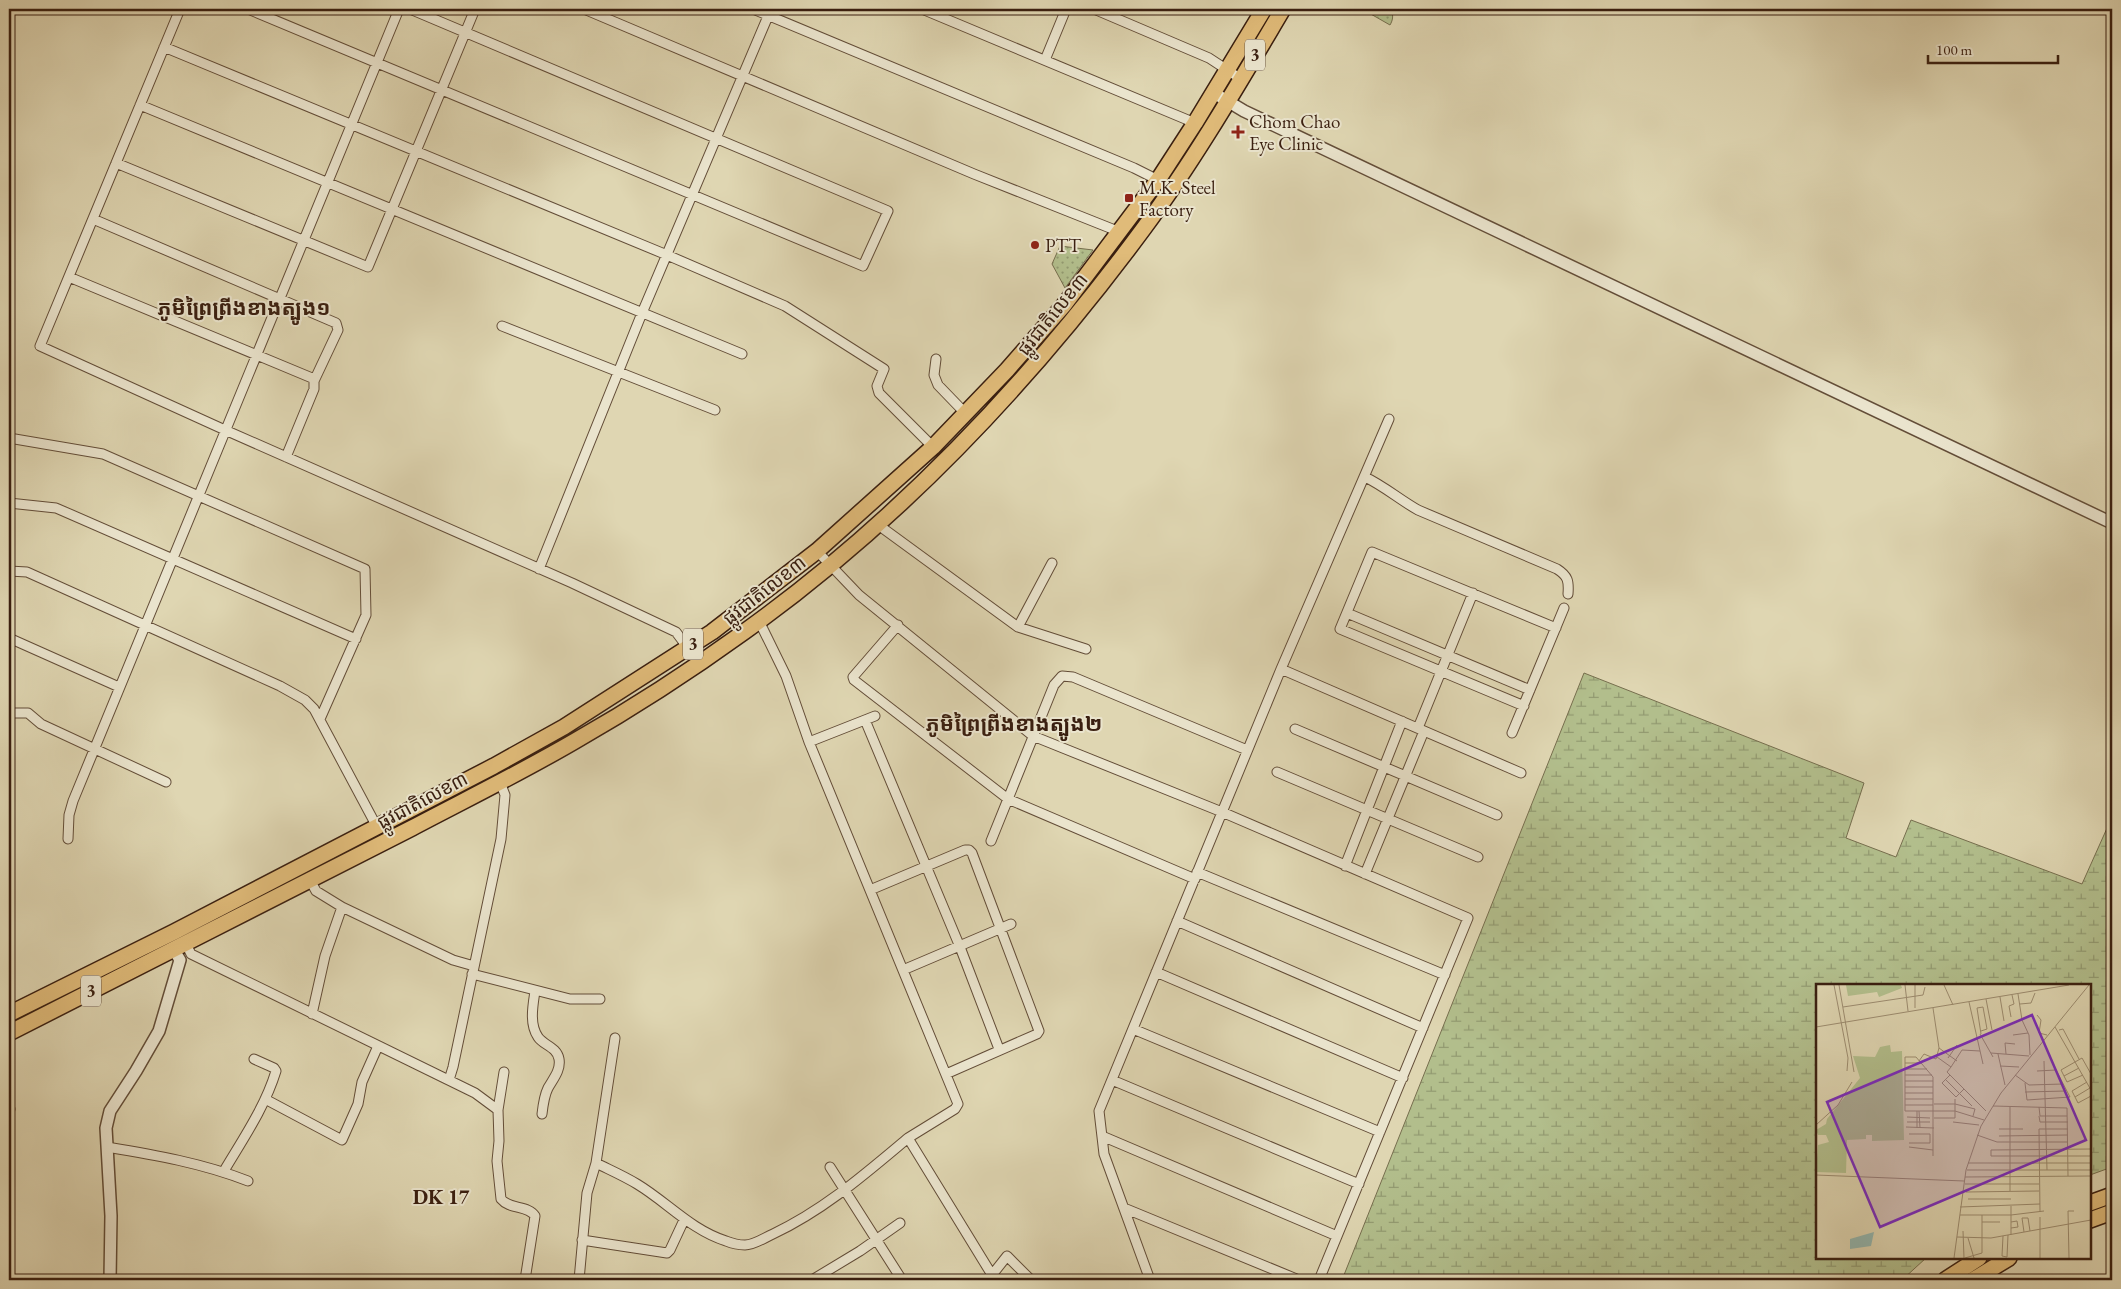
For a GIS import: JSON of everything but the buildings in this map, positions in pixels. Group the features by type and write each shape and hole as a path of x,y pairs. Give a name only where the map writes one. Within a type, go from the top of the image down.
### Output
{"main road":[{"name":"ផ្លូវជាតិលេខ៣","path":"9,1014 174,932 377,827 564,727 688,648 749,605 818,551 933,447 966,414 1052,320 1158,180 1214,93 1264,9"},
{"name":"ផ្លូវជាតិលេខ៣","path":"9,1033 183,952 310,880 500,782 587,734 697,665 759,621 830,564 877,524 979,427 1066,329 1145,227 1184,171 1283,9"},
{"path":"2091,1203 2112,1195"},
{"path":"2091,1220 2112,1212"},
{"path":"1945,1280 1978,1259"},
{"path":"1973,1280 2007,1259"}],"street":[{"path":"180,9 40,346 676,632 688,648"},
{"path":"248,9 864,266 888,211 410,9"},
{"path":"68,839 69,815 72,801 399,9"},
{"path":"116,163 368,267 475,9"},
{"path":"584,9 743,77 1120,232"},
{"path":"753,9 770,12 1158,180"},
{"path":"922,9 1195,123"},
{"path":"1045,60 1066,9"},
{"path":"1094,9 1209,58 1241,78"},
{"path":"539,569 642,313 770,12"},
{"path":"164,47 667,255 785,306 884,369 876,386 879,393 933,447"},
{"path":"1214,93 1280,128 2112,522"},
{"path":"140,105 742,354"},
{"path":"93,218 336,322 338,327 314,381 314,389 286,458"},
{"path":"69,277 314,381"},
{"path":"502,326 715,410"},
{"path":"936,359 934,375 938,385 966,414"},
{"path":"1152,1279 1104,1154 1099,1111 1281,668 1389,419"},
{"path":"9,438 103,454 365,569 366,615 320,719"},
{"path":"1365,477 1380,484 1397,498 1418,510 1564,573 1569,581 1568,594"},
{"path":"9,503 56,508 356,639"},
{"path":"877,524 1018,627 1086,649"},
{"path":"818,551 859,594 1033,736 1222,812 1468,918 1319,1280"},
{"path":"1524,706 1340,629 1372,552 1556,628"},
{"path":"1018,627 1052,563"},
{"path":"9,571 27,572 293,692 305,700 320,719 377,827"},
{"path":"1365,874 1406,776 1441,671 1473,593"},
{"path":"1512,734 1564,608"},
{"path":"1347,612 1530,690"},
{"path":"596,1163 638,1184 684,1220 726,1241 746,1245 787,1228 845,1191 908,1138 958,1108 946,1074 809,742 786,676 759,621"},
{"path":"898,625 853,676 854,680 1008,799 1445,975"},
{"path":"9,638 119,687"},
{"path":"1281,668 1521,773"},
{"path":"991,841 1054,685 1062,676 1073,677 1247,750"},
{"path":"9,713 28,713 41,724 166,782"},
{"path":"809,742 875,716"},
{"path":"865,720 960,947 999,1049"},
{"path":"1345,866 1402,721"},
{"path":"1295,729 1497,815"},
{"path":"1277,772 1478,858"},
{"path":"449,1080 501,839 505,795 500,782"},
{"path":"870,890 970,850 972,853 1040,1031 946,1074"},
{"path":"310,880 316,891 342,907 473,970 570,1000 600,999"},
{"path":"312,1014 325,956 342,907"},
{"path":"1177,921 1423,1028"},
{"path":"903,970 1000,930 1010,924"},
{"path":"110,1280 111,1216 106,1128 110,1111 159,1031 183,952 475,1093 498,1110"},
{"path":"1156,972 1403,1078"},
{"path":"535,990 532,1008 534,1029 539,1038 554,1050 559,1058 558,1069 548,1088 542,1114"},
{"path":"1133,1029 1380,1132"},
{"path":"578,1280 587,1193 596,1163 615,1038"},
{"path":"265,1099 342,1140 358,1104 362,1082 378,1046"},
{"path":"224,1171 236,1149 254,1124 276,1071 274,1068 254,1059"},
{"path":"504,1072 498,1110 499,1140 497,1161 501,1199 510,1206 530,1210 535,1216 525,1280"},
{"path":"1112,1080 1359,1184"},
{"path":"9,1107 9,1113"},
{"path":"1102,1136 1337,1236"},
{"path":"908,1138 990,1278 1006,1256 1032,1280"},
{"path":"107,1147 170,1158 224,1171 248,1181"},
{"path":"830,1167 902,1280"},
{"path":"1124,1208 1298,1280"},
{"path":"582,1240 667,1253 684,1220"},
{"path":"812,1280 900,1223"}],"green space":[{"path":"1362,9 1390,9 1393,15 1390,25"},
{"path":"1060,246 1093,250 1065,288 1052,264"},
{"path":"1584,673 1864,783 1846,838 1896,857 1911,820 2082,884 2112,817 2112,1167 2091,1175 2091,984 1816,984 1816,1259 1925,1259 1902,1280 1342,1280"}],"place":[{"name":"Chom Chao Eye Clinic","path":"1238,132"},
{"name":"M.K. Steel Factory","path":"1129,198"},
{"name":"PTT","path":"1035,245"}],"district":[{"name":"ភូមិព្រៃព្រីងខាងត្បូង១","path":"244,308"},
{"name":"ភូមិព្រៃព្រីងខាងត្បូង២","path":"1014,724"},
{"name":"DK 17","path":"441,1197"}]}
